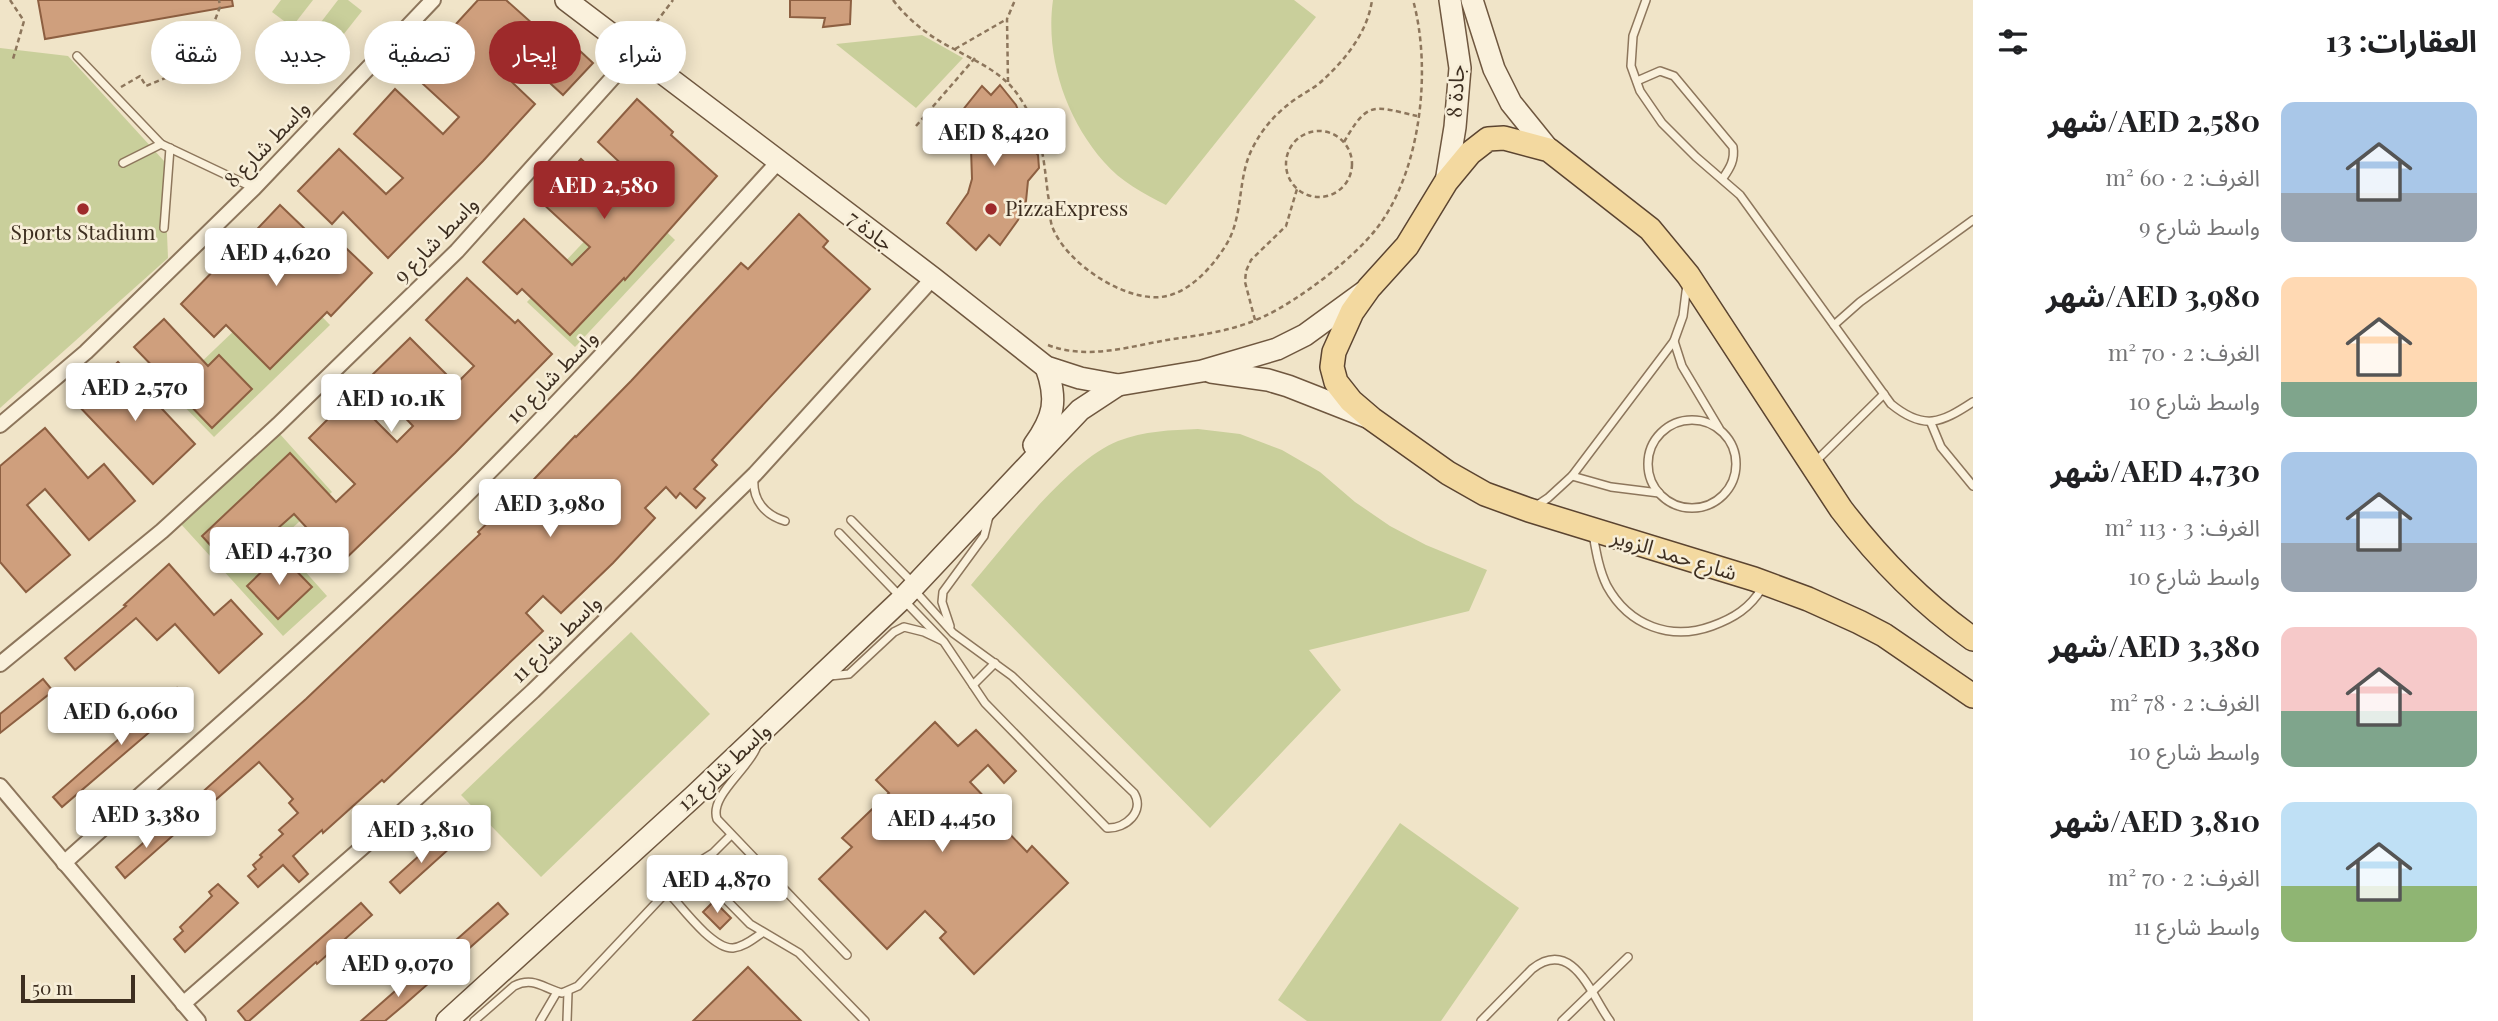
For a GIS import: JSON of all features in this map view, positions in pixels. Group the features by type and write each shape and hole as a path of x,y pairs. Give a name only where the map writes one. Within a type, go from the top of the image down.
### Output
{"main road":[{"name":"جادة 7","path":"566,0 595,22"},
{"name":"جادة 8","path":"1446,183 1455,127 1460,68 1450,0"},
{"name":"جادة 8","path":"1472,0 1494,69 1511,103 1549,150"},
{"name":"جادة 7","path":"677,84 1046,367 1089,380 1118,385 1202,370 1277,349 1305,335 1369,288"},
{"name":"شارع حمد الزوير","path":"1549,150 1504,138 1488,139 1471,153 1446,183 1407,246 1369,288 1352,312 1334,352 1332,367 1336,382 1351,401 1372,419 1466,484 1529,510 1765,583 1859,622 1913,653 1973,696"},
{"path":"1549,150 1650,229 1668,247 1840,509 1887,564 1927,604 1973,639"},
{"name":"واسط شارع 12","path":"992,503 1045,430 1053,410 1053,385 1046,367"},
{"name":"جادة 7","path":"1202,370 1268,380 1372,419"},
{"name":"واسط شارع 12","path":"447,1021 759,735 910,590 1080,410 1118,385"}],"street":[{"name":"واسط شارع 8","path":"0,425 86,352 254,188 433,0"},
{"name":"واسط شارع 9","path":"0,664 162,531 278,425 457,251 606,84"},
{"name":"واسط شارع 10","path":"64,863 274,676 410,550 592,368 778,162"},
{"name":"واسط شارع 11","path":"183,1004 380,832 533,691 755,474 933,278"},
{"path":"0,786 198,1021"}],"lane":[{"path":"1646,0 1633,36 1631,66 1640,91 1662,123 1740,195 1884,394 1903,414 1931,423 1947,419 1973,402"},
{"path":"78,56 161,144 254,188"},
{"path":"1637,81 1660,71 1674,76 1733,147 1734,156 1723,178"},
{"path":"122,163 161,144"},
{"path":"164,228 170,148"},
{"path":"1834,325 1860,302 1973,220"},
{"path":"1529,510 1548,498 1572,476 1674,341 1683,316 1688,275"},
{"path":"1674,341 1682,366 1729,440 1736,463 1735,475 1723,495 1714,503 1691,508 1668,500 1659,493 1649,471 1649,459 1651,448 1666,429 1688,421 1700,421 1721,431"},
{"path":"1812,465 1884,394"},
{"path":"1931,423 1941,447 1973,486"},
{"path":"755,474 754,492 762,508 785,521"},
{"path":"1572,476 1611,487 1659,493"},
{"path":"953,633 942,602 943,592 984,536 992,503"},
{"path":"839,533 910,590 985,703 1107,828 1115,829 1125,825 1136,811 1138,803 1134,793 1012,676 953,633 910,590 851,520"},
{"path":"1593,530 1597,558 1606,585 1620,605 1639,621 1656,629 1689,633 1731,620 1747,608 1765,583"},
{"path":"819,677 849,674 894,632 904,627 924,632 944,642"},
{"path":"973,684 995,663"},
{"path":"759,735 750,760 716,804 717,819 847,954"},
{"path":"474,1021 522,982 538,983 557,992 568,992 578,986 692,865 713,853 731,835"},
{"path":"692,865 750,924 799,953 865,1021"},
{"path":"667,891 713,940 724,947 743,945 762,933"},
{"path":"1562,1021 1628,957"},
{"path":"1481,1021 1532,969 1547,961 1562,961 1577,969 1610,1021"},
{"path":"540,1021 557,992"},
{"path":"567,1021 568,992"}],"path":[{"path":"10,0 24,21 13,59"},
{"path":"113,93 139,76 146,86 152,85 180,72 202,54 220,7 219,0"},
{"path":"658,21 673,0"},
{"path":"892,0 908,20 954,49 975,58 1008,82 1033,119 1042,144 1052,226 1071,256 1092,274 1135,295 1167,296 1193,283 1213,265 1228,242 1239,208 1246,161 1260,133 1278,112 1322,81 1358,40 1372,0"},
{"path":"1008,82 1007,19 1015,0"},
{"path":"1040,341 1077,353 1105,351 1230,330 1291,302 1322,280 1376,229 1392,204 1409,161 1419,116 1423,58 1420,24 1413,0"},
{"path":"954,49 1007,19"},
{"path":"916,126 975,58"},
{"path":"1344,142 1356,120 1376,108 1388,108 1419,116"},
{"path":"1318,131 1336,136 1344,142 1352,160 1351,170 1342,187 1334,193 1315,197 1297,188 1287,172 1286,162 1292,144 1308,133 1318,131"},
{"path":"1255,320 1245,282 1246,271 1251,260 1286,226 1297,188"}],"green space":[{"path":"281,0 313,0 297,21 284,21 272,12"},
{"path":"338,0 348,0 362,11 350,26 350,21 322,21"},
{"path":"1053,0 1294,0 1316,17 1166,205 1117,175 1104,162 1079,127 1061,86 1056,65 1051,22"},
{"path":"922,35 963,58 916,108 836,44"},
{"name":"Sports Stadium","path":"0,48 68,56 164,161 168,258 0,408"},
{"path":"628,195 675,240 575,347 527,302"},
{"path":"287,280 330,325 214,437 170,392"},
{"path":"1198,429 1240,434 1282,450 1320,472 1355,502 1390,526 1426,545 1487,570 1469,611 1309,650 1341,690 1210,828 971,585 1059,484 1099,451 1138,435"},
{"path":"279,433 332,492 278,541 327,596 283,636 180,523"},
{"path":"631,632 710,714 541,877 461,795"},
{"path":"1400,823 1519,908 1441,1021 1307,1021 1278,1000"}],"building":[{"path":"38,0 232,0 233,6 45,39"},
{"path":"478,0 506,0 530,21 489,21 489,84 514,84 535,104 388,258 343,212 332,224 298,191 339,149 386,194 403,178 354,134 395,89 443,134 459,117 423,84 475,84 475,21 459,21"},
{"path":"790,0 851,0 850,24 823,27 825,18 790,17"},
{"path":"581,52 593,63 581,76"},
{"path":"551,84 573,84 563,95"},
{"path":"1000,85 1016,105 1029,145 1038,155 1039,168 1028,181 1026,201 1018,220 1000,245 989,235 976,250 947,223 968,193 972,179 971,149 965,133 954,121 982,86 991,95"},
{"path":"637,99 673,132 671,135 717,176 625,280 624,278 570,335 522,289 517,294 483,262 524,219 572,265 590,247 541,202 581,159 630,205 646,187 598,142"},
{"path":"280,205 335,258 346,248 372,273 331,316 327,312 270,369 226,325 214,337 181,304 223,261 225,263"},
{"path":"799,214 828,241 823,247 870,289 712,460 717,465 694,489 705,498 696,508 680,493 676,498 666,487 645,508 655,518 613,563 561,613 543,596 526,613 543,631 384,782 382,780 293,856 308,874 299,882 283,865 258,887 248,876 256,869 253,865 262,857 260,855 283,834 279,830 298,813 289,803 293,799 259,762 197,816 188,805 306,699 480,534 478,532 520,494 631,381 741,263 748,269"},
{"path":"467,278 515,323 518,320 552,354 338,566 305,531 307,528 294,514 232,569 202,536 290,453 336,502 355,484 309,438 351,396 397,442 413,426 368,379 410,338 456,384 474,366 426,320"},
{"path":"164,319 208,366 219,355 252,389 212,428 134,347"},
{"path":"118,362 195,444 153,484 75,402"},
{"path":"45,428 88,478 104,464 135,501 89,540 45,489 27,505 70,555 26,592 0,562 0,466"},
{"path":"280,554 312,587 278,619 247,586"},
{"path":"169,564 214,615 231,600 262,634 219,673 175,624 157,640 136,618 75,670 65,658 126,606 124,605"},
{"path":"43,679 53,691 0,733 0,714"},
{"path":"177,688 187,700 62,807 53,797"},
{"path":"935,722 958,746 976,730 1016,771 1004,783 988,765 970,782 1010,824 1005,829 1027,852 1032,846 1068,883 974,974 940,938 946,932 925,911 887,949 819,879 852,847 842,838 889,793 876,780"},
{"path":"168,821 177,832 125,878 116,867"},
{"path":"441,836 451,847 400,893 390,882"},
{"path":"218,884 238,903 185,952 174,939 183,931 180,927 212,896 209,892"},
{"path":"714,901 731,918 720,929 703,912"},
{"path":"361,903 372,915 246,1021 238,1011"},
{"path":"498,903 508,914 457,959 447,948"},
{"path":"748,967 801,1021 693,1021"},
{"path":"418,971 429,983 404,1005 385,1021 361,1021"}],"place":[{"name":"Sports Stadium","path":"83,209"},
{"name":"PizzaExpress","path":"991,209"}]}
